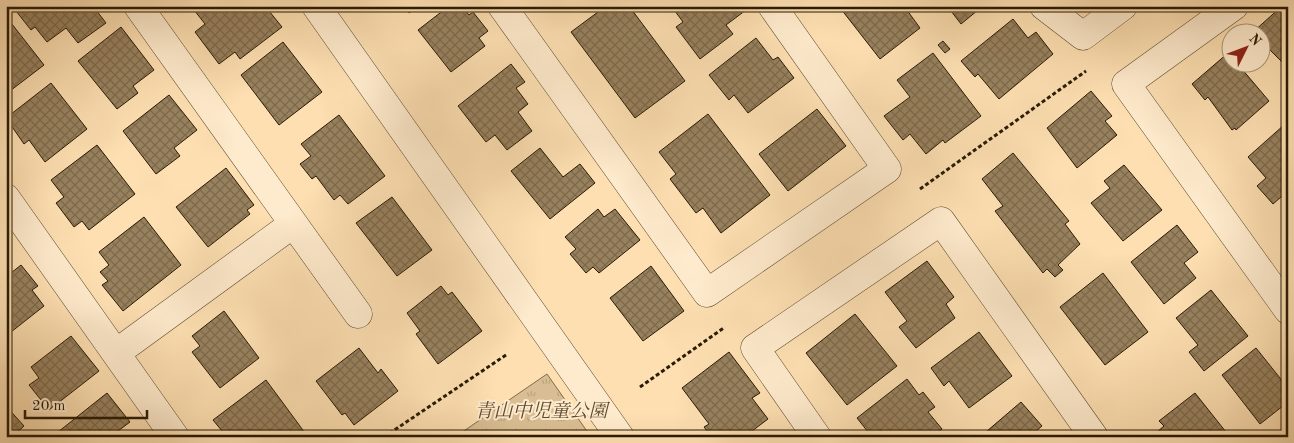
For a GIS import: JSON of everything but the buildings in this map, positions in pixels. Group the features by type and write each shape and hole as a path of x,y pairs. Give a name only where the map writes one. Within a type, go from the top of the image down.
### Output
{"street":[{"path":"138,6 358,314"},
{"path":"316,6 620,437"},
{"path":"502,6 707,293 887,169 772,6"},
{"path":"1044,6 1083,36 1123,6"},
{"path":"1234,6 1126,84 1288,310"},
{"path":"6,198 176,437"},
{"path":"817,437 755,348 941,222 1094,437"},
{"path":"116,353 294,224"}],"path":[{"path":"384,437 506,355"}],"green space":[{"name":"青山中児童公園","path":"547,374 591,437 455,437"}]}
